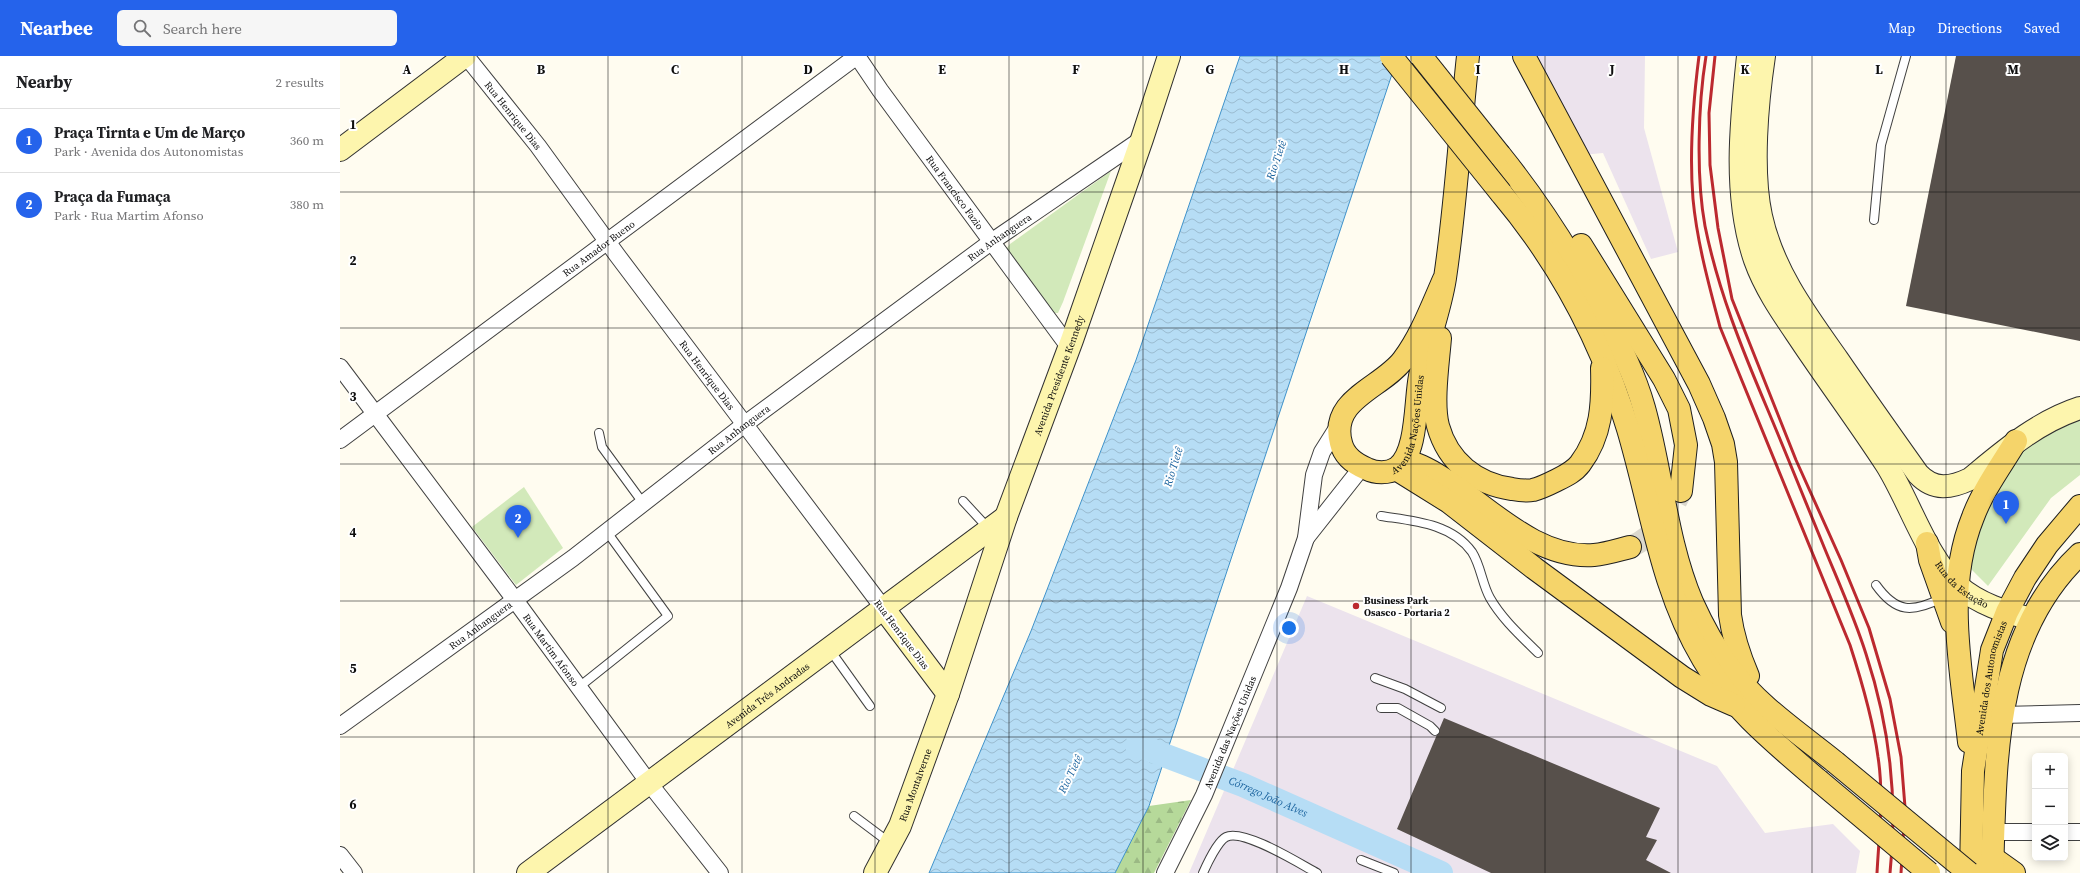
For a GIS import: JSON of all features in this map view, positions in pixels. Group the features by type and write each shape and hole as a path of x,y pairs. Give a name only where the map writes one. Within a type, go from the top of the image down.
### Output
{"main road":[{"path":"340,150 466,56"},
{"name":"Avenida Presidente Kennedy","path":"948,694 998,523 1069,347 1142,139 1169,56"},
{"path":"1391,56 1537,239 1582,312 1614,385 1629,431 1658,549 1677,602 1703,659 1749,703 1835,762 1970,873"},
{"path":"1421,56 1517,176 1574,259 1624,352 1644,408 1681,571 1692,603 1749,703"},
{"name":"Avenida Nações Unidas","path":"1444,279 1410,349 1403,360 1383,380 1359,395 1350,404 1339,424 1341,444 1345,453 1362,467 1378,472 1401,464 1413,438 1418,386 1444,279 1468,56"},
{"path":"1524,56 1582,167 1685,357 1714,418 1723,444 1726,471 1730,614 1733,634 1749,703 1756,725 1818,780 1929,873"},
{"path":"1748,56 1744,97 1741,174 1744,211 1756,260 1781,310 1886,465 1927,543 1950,592 1973,771"},
{"path":"1764,56 1758,131 1758,198 1769,244 1794,297 1924,481 1940,487 1949,487 1970,479 2016,441 2066,412 2080,408"},
{"path":"1517,176 1532,183 1543,194 1588,255 1664,379 1679,409 1686,445 1681,491"},
{"path":"1444,279 1437,405 1438,426 1449,451 1464,469 1478,480 1495,487 1532,490 1570,474 1580,464 1594,440 1600,421 1603,396 1602,355"},
{"path":"1383,380 1397,378 1418,386 1427,391 1437,405"},
{"path":"1950,592 1973,517 1991,481 2016,441"},
{"path":"1401,464 1540,572 1682,677 1711,695 1749,703"},
{"path":"1401,464 1427,469 1510,526 1538,543 1556,551 1594,555 1630,547"},
{"name":"Avenida dos Autonomistas","path":"1970,873 1973,771 1992,650 2007,612 2025,578 2047,545 2080,506"},
{"name":"Avenida Três Andradas","path":"528,873 998,523"},
{"name":"Avenida dos Autonomistas","path":"1992,866 1996,763 2001,715 2016,659 2031,619 2052,585 2080,554"},
{"name":"Rua da Estação","path":"1950,592 2031,619"},
{"name":"Rua Henrique Dias","path":"884,609 948,694"},
{"name":"Rua Montalverne","path":"875,873 900,826 948,694"},
{"path":"1992,866 2014,873"}],"street":[{"name":"Rua Henrique Dias","path":"466,56 538,146 607,241 884,609"},
{"name":"Rua Amador Bueno","path":"340,440 374,413 857,56"},
{"name":"Rua Francisco Fazio","path":"857,56 1069,347"},
{"name":"Rua Anhanguera","path":"340,726 607,532 745,424 992,242 1142,139"},
{"name":"Rua Martim Afonso","path":"340,367 515,600 649,783 720,873"},
{"path":"1306,538 1314,475 1322,452 1339,424"},
{"path":"1306,538 1362,467"},
{"name":"Avenida das Nações Unidas","path":"1165,873 1204,795 1223,750 1289,588 1306,538"},
{"path":"2001,715 2080,713"},
{"path":"1994,832 2032,832"},
{"path":"2068,832 2080,832"},
{"path":"340,855 354,873"}],"lane":[{"path":"1874,220 1881,145 1906,56"},
{"path":"599,433 602,447 643,503"},
{"path":"963,501 998,523"},
{"path":"1381,516 1431,524 1456,537 1472,552 1482,574 1489,597 1509,623 1538,653"},
{"path":"579,687 668,616 607,532"},
{"path":"1876,585 1886,599 1898,607 1912,608 1931,604 1950,592"},
{"path":"830,649 870,706"},
{"path":"1375,678 1405,689 1441,708"},
{"path":"1381,708 1398,708 1420,719 1435,731"},
{"path":"854,816 891,843"},
{"path":"1203,873 1225,837 1234,834 1254,840 1317,873"},
{"path":"1362,860 1394,873"}],"shaded area":[{"path":"1536,56 1645,56 1644,128 1678,252 1651,259 1603,153 1582,155"},
{"path":"1307,596 1717,766 1765,833 1833,824 1860,851 1856,873 1189,873"}],"green space":[{"path":"1111,171 1063,302 1058,313 1054,313 1006,249 1010,244"},
{"path":"2080,420 2080,475 2051,498 1988,586 1969,567 1990,497 2020,454 2035,439"},
{"path":"524,487 563,548 516,585 472,527"},
{"path":"1191,800 1154,873 1114,873 1149,806"}],"water":[{"name":"Rio Tietê","path":"1240,56 1398,56 1149,806 1115,873 929,873 1031,631 1136,360"}],"building":[{"path":"1956,56 2080,56 2080,341 1906,306"},
{"path":"1444,718 1660,808 1646,837 1657,840 1646,860 1671,873 1491,873 1397,829"}],"waterway":[{"name":"Córrego João Alves","path":"1137,745 1243,785 1441,873"}],"tunnel":[{"path":"1630,547 1639,543 1661,524 1667,517 1681,491"}],"railway":[{"path":"1699,56 1693,109 1691,163 1697,231 1720,327 1850,645 1863,687 1876,743 1880,771 1881,786 1877,873"},
{"path":"1706,56 1701,96 1699,164 1702,207 1710,250 1740,341 1851,612 1874,680 1881,707 1890,762 1893,817 1890,873"},
{"path":"1715,56 1709,113 1710,165 1718,228 1732,299 1796,460 1841,560 1869,628 1890,699 1901,757 1905,807 1901,873"}],"place":[{"name":"Praça Tirnta e Um de Março","path":"2006,524"},
{"name":"Praça da Fumaça","path":"518,538"},
{"name":"Business Park Osasco - Portaria 2","path":"1356,606"}]}
